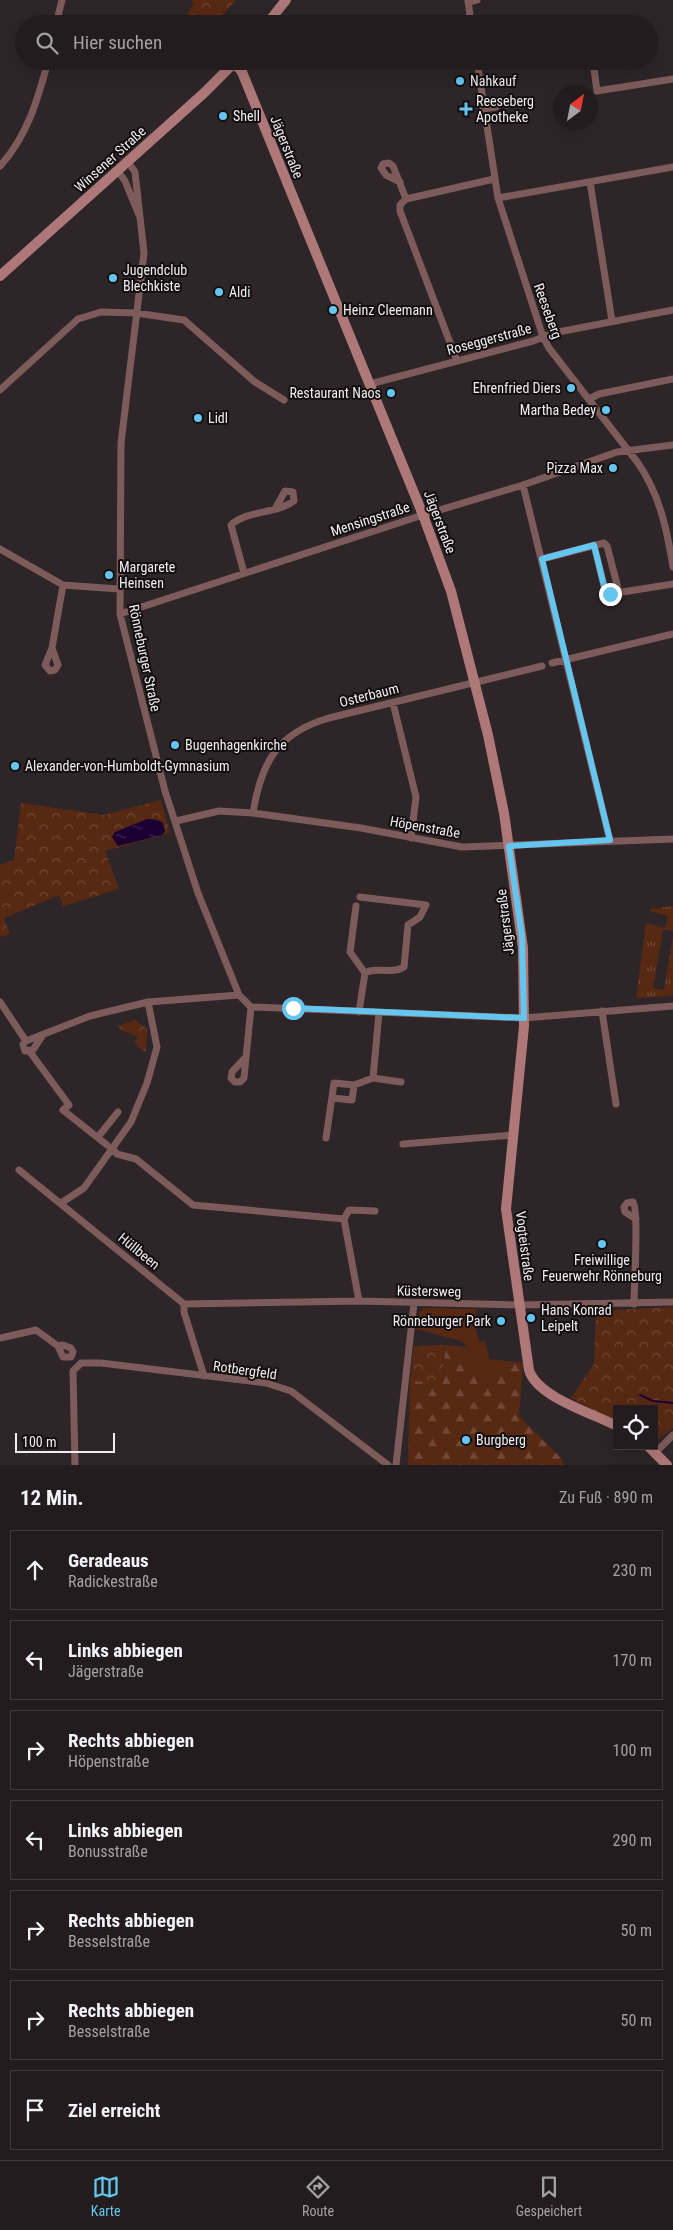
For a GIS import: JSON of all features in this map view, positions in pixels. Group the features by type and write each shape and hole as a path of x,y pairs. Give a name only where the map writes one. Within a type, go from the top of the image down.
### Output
{"street":[{"path":"58,15 62,0"},
{"path":"274,15 286,0"},
{"path":"470,15 468,1 477,0"},
{"path":"0,166 18,142 31,118 45,70"},
{"name":"Winsener Straße","path":"0,276 128,162 226,70"},
{"name":"Jägerstraße","path":"241,70 423,515 451,592 476,682 499,785 522,937 524,1018"},
{"name":"Reeseberg","path":"478,70 498,198 543,337 549,348 648,480 662,512 673,567"},
{"path":"593,70 597,91 673,79"},
{"path":"507,105 516,103"},
{"path":"483,110 496,107"},
{"name":"Rönneburger Straße","path":"128,162 135,172 144,253 121,443 120,614 148,733 198,893 239,994"},
{"path":"498,198 673,168"},
{"name":"Rönneburger Straße","path":"118,170 126,181 142,222"},
{"path":"457,361 400,211 400,205 406,199 494,179"},
{"path":"400,182 406,199"},
{"path":"590,182 612,322"},
{"name":"Roseggerstraße","path":"370,384 543,337 673,310"},
{"path":"0,390 78,319 100,312 136,312 184,320 255,382 284,400"},
{"path":"588,399 598,394 673,380"},
{"name":"Mensingstraße","path":"120,614 423,515 523,485 617,452 673,445"},
{"path":"523,485 610,840"},
{"path":"244,573 231,525 236,521 275,509"},
{"path":"542,559 604,543 607,546 619,592"},
{"path":"594,545 605,590 610,594 673,584"},
{"path":"0,549 62,585 119,589"},
{"path":"52,648 62,585"},
{"path":"552,663 673,634"},
{"name":"Osterbaum","path":"253,812 262,772 269,760 288,739 320,720 542,666"},
{"path":"393,703 416,797 411,838"},
{"name":"Höpenstraße","path":"176,821 219,811 253,812 462,847 673,839"},
{"path":"360,897 426,905 420,917 408,925 404,968 398,972 373,970 365,973"},
{"path":"356,906 350,952 365,973 359,1012"},
{"path":"344,1219 193,1205 136,1160 117,1154 110,1146 63,1110 69,1105 30,1052 25,1051 23,1048 26,1041 90,1016 148,1002 239,994 251,1007 524,1018 673,1006"},
{"path":"0,1002 26,1041"},
{"path":"61,1203 84,1188 110,1146 131,1122 147,1083 157,1047 148,1002"},
{"path":"245,1058 251,1007"},
{"path":"602,1011 616,1104"},
{"path":"373,1078 379,1013"},
{"name":"Vogteistraße","path":"524,1018 506,1208 527,1361 534,1381 548,1393 613,1424"},
{"path":"30,1052 37,1047 42,1036"},
{"path":"326,1138 334,1083 354,1085 373,1078 401,1082"},
{"path":"332,1098 352,1100 354,1085"},
{"path":"98,1137 118,1112"},
{"path":"403,1144 512,1135"},
{"name":"Hüllbeen","path":"20,1170 184,1304"},
{"path":"359,1302 344,1219 349,1210 376,1211"},
{"path":"634,1304 636,1219"},
{"name":"Küstersweg","path":"184,1304 359,1302 519,1305 673,1302"},
{"path":"396,1465 414,1303"},
{"path":"184,1304 184,1312 204,1376"},
{"path":"0,1338 36,1330 58,1346"},
{"name":"Rotbergfeld","path":"75,1465 72,1384 75,1367 81,1363 119,1364 266,1383 290,1390 388,1465"},
{"path":"658,1445 673,1435"},
{"path":"653,1450 667,1465"}],"green space":[{"path":"192,0 236,0 223,15 187,15 193,5"},
{"path":"161,800 170,833 105,851 119,889 63,906 59,895 4,918 10,934 0,937 0,865 14,860 21,803 104,815"},
{"path":"673,906 673,931 663,929 653,988 664,990 673,936 673,995 668,996 668,991 667,996 636,998 646,923 665,928 668,916 649,911 650,909"},
{"path":"135,1020 147,1029 146,1052 138,1047 135,1041 138,1037 122,1030 118,1026"},
{"path":"673,1307 673,1428 658,1439 658,1405 613,1405 613,1421 571,1398 594,1364 596,1311"},
{"path":"426,1308 476,1309 476,1332 480,1342 485,1341 495,1382 479,1389 466,1345 461,1341 416,1329 420,1311"},
{"path":"445,1345 466,1347 480,1389 495,1382 488,1359 523,1363 519,1416 562,1459 563,1465 408,1465 410,1381 443,1382"},
{"path":"445,1345 443,1383 410,1381 414,1346"}],"water":[{"path":"147,819 156,819 163,823 165,831 162,835 118,846 112,837 115,832"}],"waterway":[{"path":"640,1395 653,1401 673,1403"}],"place":[{"name":"Nahkauf","path":"460,81"},
{"name":"Reeseberg Apotheke","path":"466,109"},
{"name":"Shell","path":"223,116"},
{"name":"Jugendclub Blechkiste","path":"113,278"},
{"name":"Aldi","path":"219,292"},
{"name":"Heinz Cleemann","path":"333,310"},
{"name":"Ehrenfried Diers","path":"571,388"},
{"name":"Restaurant Naos","path":"391,393"},
{"name":"Martha Bedey","path":"606,410"},
{"name":"Lidl","path":"198,418"},
{"name":"Pizza Max","path":"613,468"},
{"name":"Margarete Heinsen","path":"109,575"},
{"name":"Bugenhagenkirche","path":"175,745"},
{"name":"Alexander-von-Humboldt-Gymnasium","path":"15,766"},
{"name":"Freiwillige Feuerwehr Rönneburg","path":"602,1244"},
{"name":"Hans Konrad Leipelt","path":"531,1318"},
{"name":"Rönneburger Park","path":"501,1321"},
{"name":"Burgberg","path":"466,1440"}],"route":[{"path":"293,1008 524,1018 522,937 509,846 610,840 542,559 594,545 605,590 610,594"}]}
